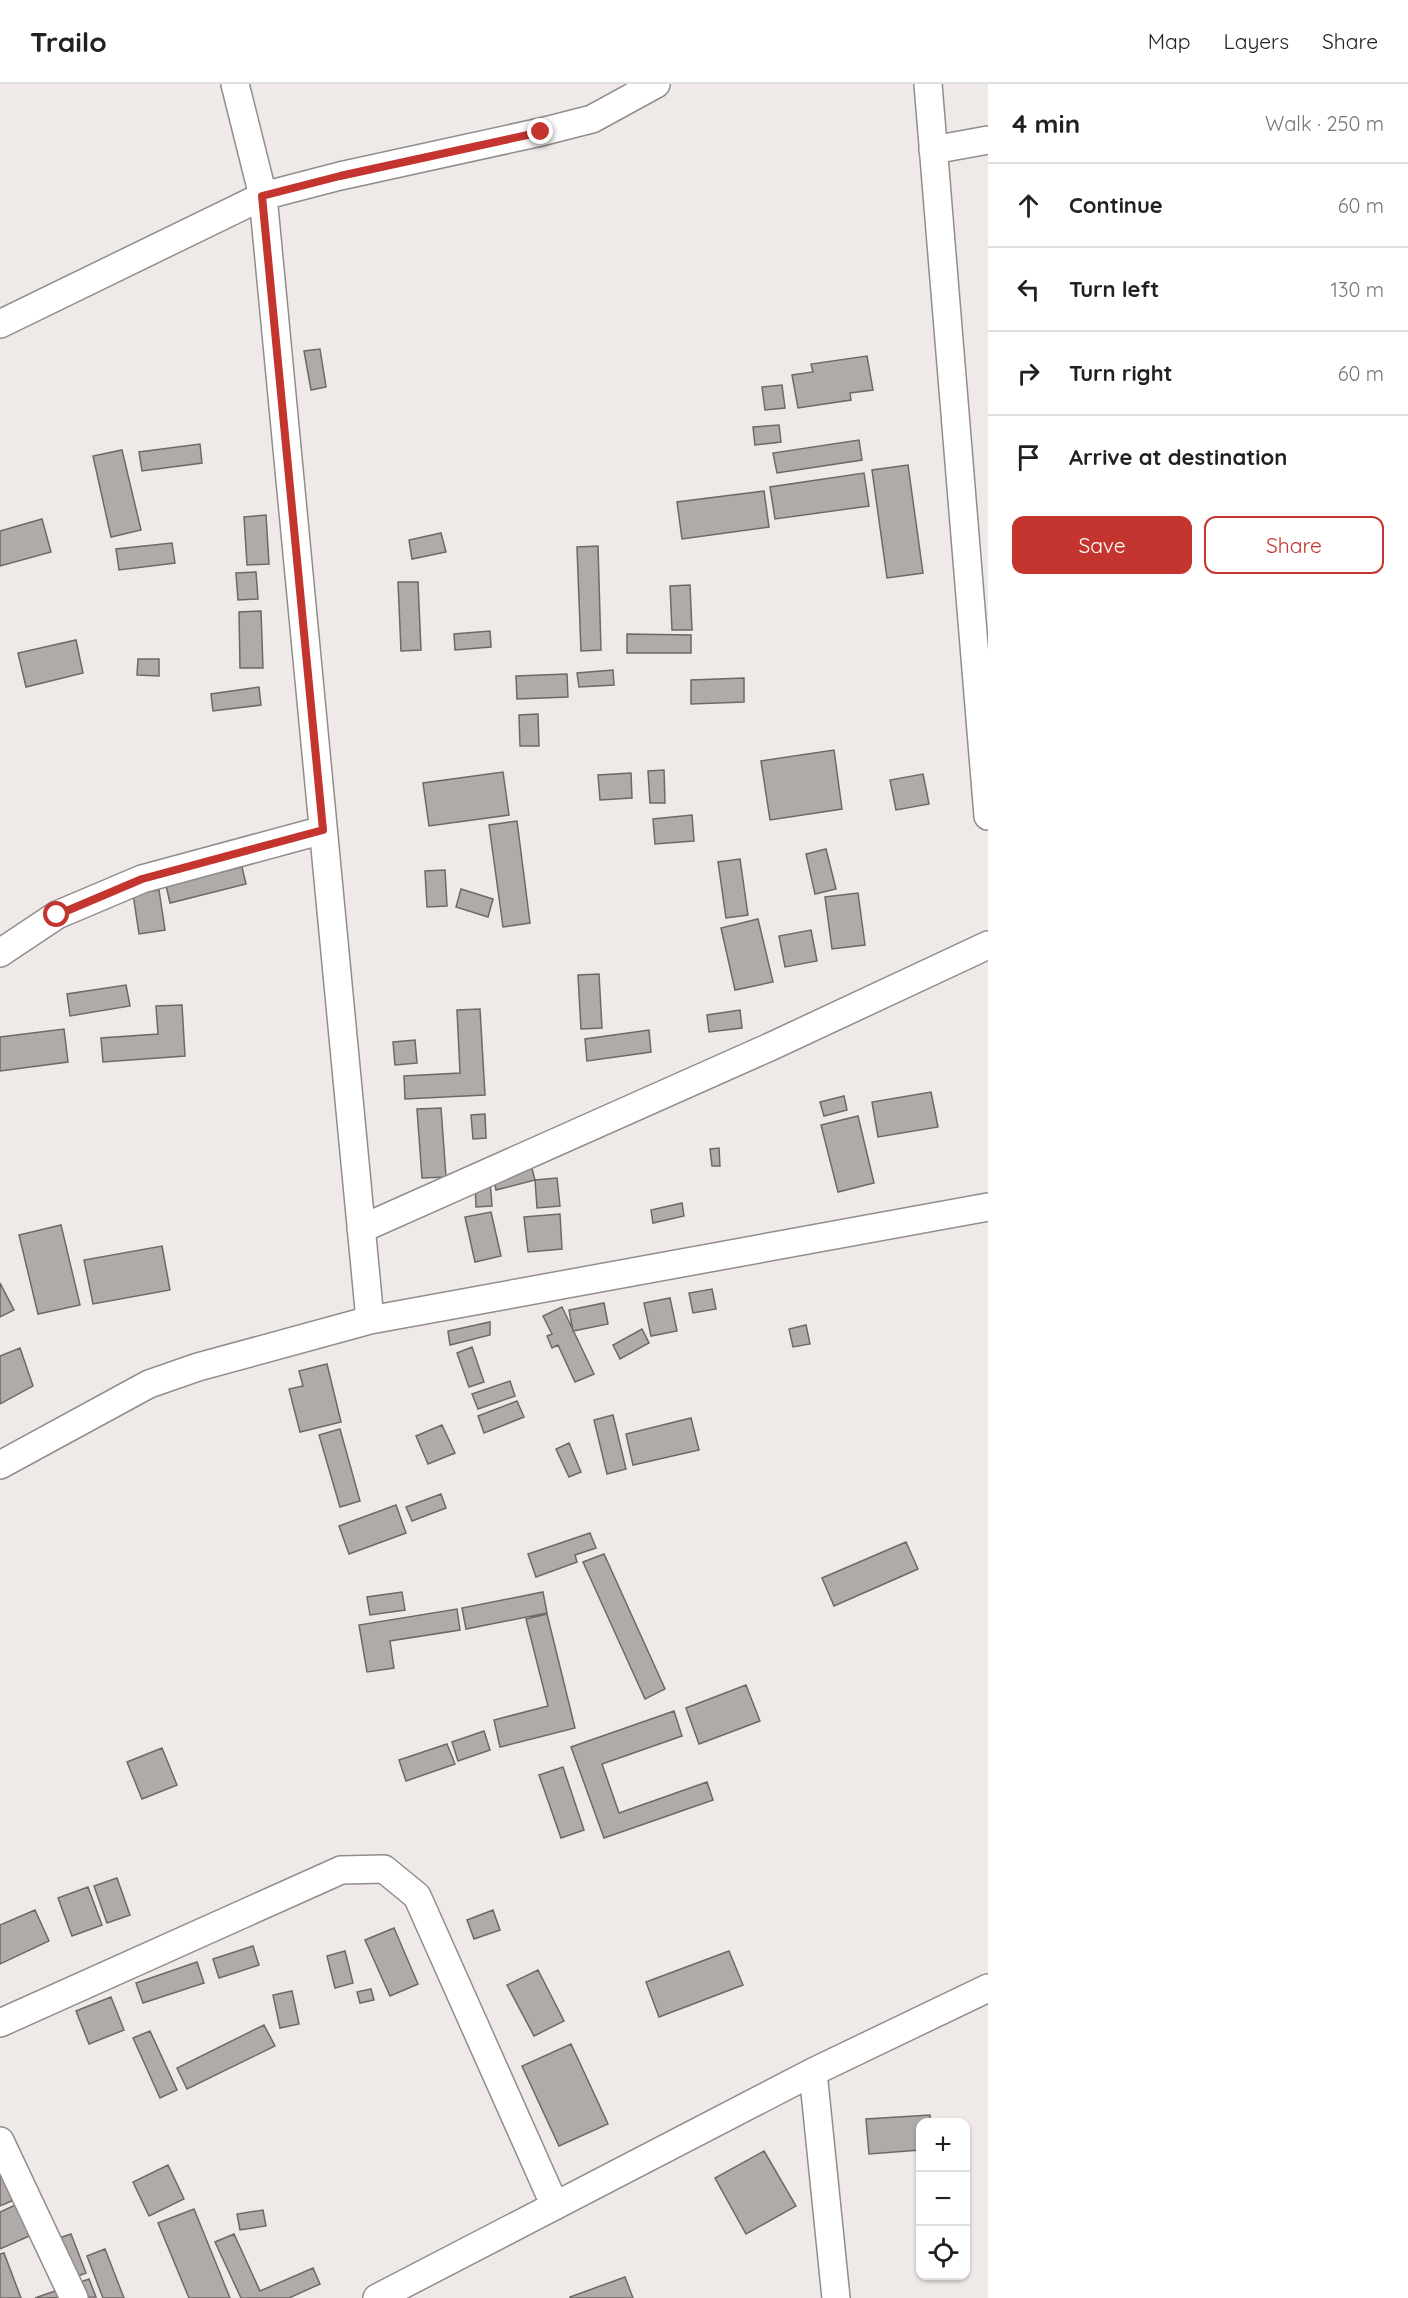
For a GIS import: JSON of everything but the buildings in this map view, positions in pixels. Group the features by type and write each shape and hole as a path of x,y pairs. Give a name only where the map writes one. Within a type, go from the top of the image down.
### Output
{"street":[{"path":"235,84 262,196 369,1320"},
{"path":"0,324 262,196 592,119 656,84"},
{"path":"927,84 988,816"},
{"path":"933,150 988,140"},
{"path":"0,953 57,915 142,879 323,830"},
{"path":"361,1229 772,1046 988,945"},
{"path":"0,1465 149,1384 198,1367 369,1320 988,1207"},
{"path":"0,2023 341,1870 384,1869 417,1896 555,2206"},
{"path":"377,2298 813,2072 988,1988"},
{"path":"813,2072 836,2298"},
{"path":"0,2141 74,2298"}],"route":[{"path":"57,915 142,879 323,830 262,196 340,176 541,132"}]}
